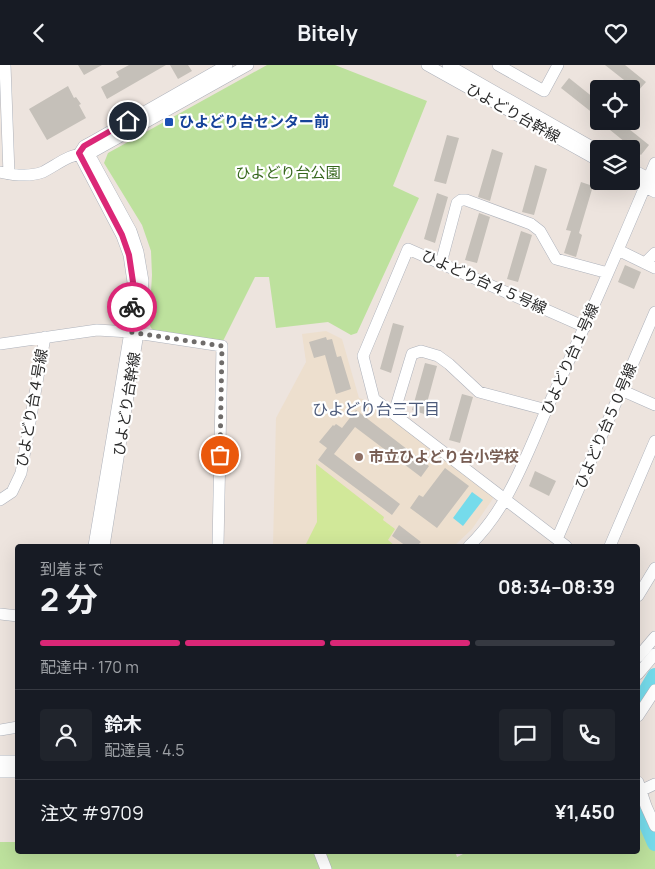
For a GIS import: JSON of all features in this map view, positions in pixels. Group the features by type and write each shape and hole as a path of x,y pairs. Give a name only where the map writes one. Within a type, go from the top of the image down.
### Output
{"street":[{"path":"5,65 4,173 24,175 41,173 248,65"},
{"path":"84,151 227,65"},
{"name":"ひよどり台幹線","path":"428,65 590,156"},
{"name":"ひよどり台幹線","path":"448,65 590,146"},
{"path":"498,65 544,91 558,65"},
{"name":"ひよどり台幹線","path":"84,151 122,235 129,255 133,282 134,333 104,544"},
{"name":"ひよどり台１号線","path":"471,544 506,500 618,250 651,185 655,163"},
{"path":"640,176 651,185"},
{"path":"441,263 457,203 461,200 466,200 531,224 540,231 556,259 608,273"},
{"name":"ひよどり台４５号線","path":"561,543 374,399 363,356 408,249 585,327"},
{"path":"618,250 650,265 655,253"},
{"name":"ひよどり台５０号線","path":"561,543 621,390 650,339 655,312"},
{"path":"0,344 97,330 134,333 222,346 218,544"},
{"name":"ひよどり台幹線","path":"94,544 134,333"},
{"name":"ひよどり台４号線","path":"0,501 12,492 21,473 45,337"},
{"path":"394,413 412,354 421,351 438,356 479,392 546,410"},
{"path":"621,390 655,405"},
{"path":"611,544 655,441"},
{"path":"640,593 655,568"},
{"path":"0,614 15,616"},
{"path":"640,655 655,637"},
{"path":"640,672 655,655"},
{"path":"640,713 655,691"},
{"path":"0,730 15,728"},
{"path":"0,761 15,761"},
{"path":"0,772 15,772"},
{"path":"640,789 655,785"},
{"path":"640,793 655,826"},
{"path":"320,854 326,869"}],"shaded area":[{"name":"市立ひよどり台小学校","path":"326,331 342,339 359,398 372,402 494,497 472,529 456,544 273,544 276,418 306,362 302,334"}],"green space":[{"name":"ひよどり台公園","path":"267,65 335,65 427,101 393,186 419,198 357,333 351,335 328,322 276,328 269,277 255,277 223,341 153,331 149,324 152,275 151,251 142,225 104,163 108,153"},
{"path":"316,464 384,517 383,520 395,529 388,540 393,544 306,544 317,522"},
{"path":"640,828 655,850 655,869 0,869 0,842 15,842 15,854 456,854 457,857 463,854 640,854"}],"water":[{"path":"472,492 483,500 463,526 453,518"}],"building":[{"path":"78,65 102,65 84,75"},
{"path":"129,65 166,65 107,99 101,87 119,77 116,72"},
{"path":"170,65 188,65 192,71 178,79"},
{"path":"605,65 625,65 646,82 640,89 640,80 624,80"},
{"path":"569,78 590,95 590,111 561,88"},
{"path":"68,86 74,98 76,97 81,104 79,105 86,118 47,140 29,109"},
{"path":"610,130 630,130 649,145 641,155 640,140 622,140"},
{"path":"447,135 459,138 446,184 434,181"},
{"path":"492,149 503,153 490,201 478,197"},
{"path":"535,165 547,169 534,215 522,212"},
{"path":"581,182 590,185 590,190 592,190 579,233 582,235 576,257 564,253 571,231 566,230"},
{"path":"437,193 448,197 435,243 424,239"},
{"path":"479,213 490,217 477,263 465,260"},
{"path":"521,231 532,235 518,282 507,279"},
{"path":"625,265 641,272 634,289 618,282"},
{"path":"393,323 404,326 391,373 380,369"},
{"path":"326,337 327,340 332,339 337,357 341,356 351,389 336,394 325,355 314,358 309,342"},
{"path":"425,363 437,366 424,414 412,410"},
{"path":"462,394 473,397 460,443 449,440"},
{"path":"356,410 429,466 421,477 355,427 334,454 400,504 392,515 318,460 327,448 319,442 333,425 336,424 342,428"},
{"path":"445,468 469,486 437,528 410,508 419,495 423,497"},
{"path":"535,471 556,481 549,496 529,486"},
{"path":"399,525 421,542 419,544 403,544 392,536"}],"waterway":[{"path":"640,702 655,676"},
{"path":"640,809 655,843"}],"way so far":[{"path":"132,307 130,332 222,346 220,455"}],"place":[{"name":"ひよどり台センター前","path":"169,122"},
{"name":"市立ひよどり台小学校","path":"359,457"}],"district":[{"name":"ひよどり台三丁目","path":"376,409"}],"route":[{"path":"128,121 84,146 79,153 122,235 129,255 133,282 132,307"}]}
